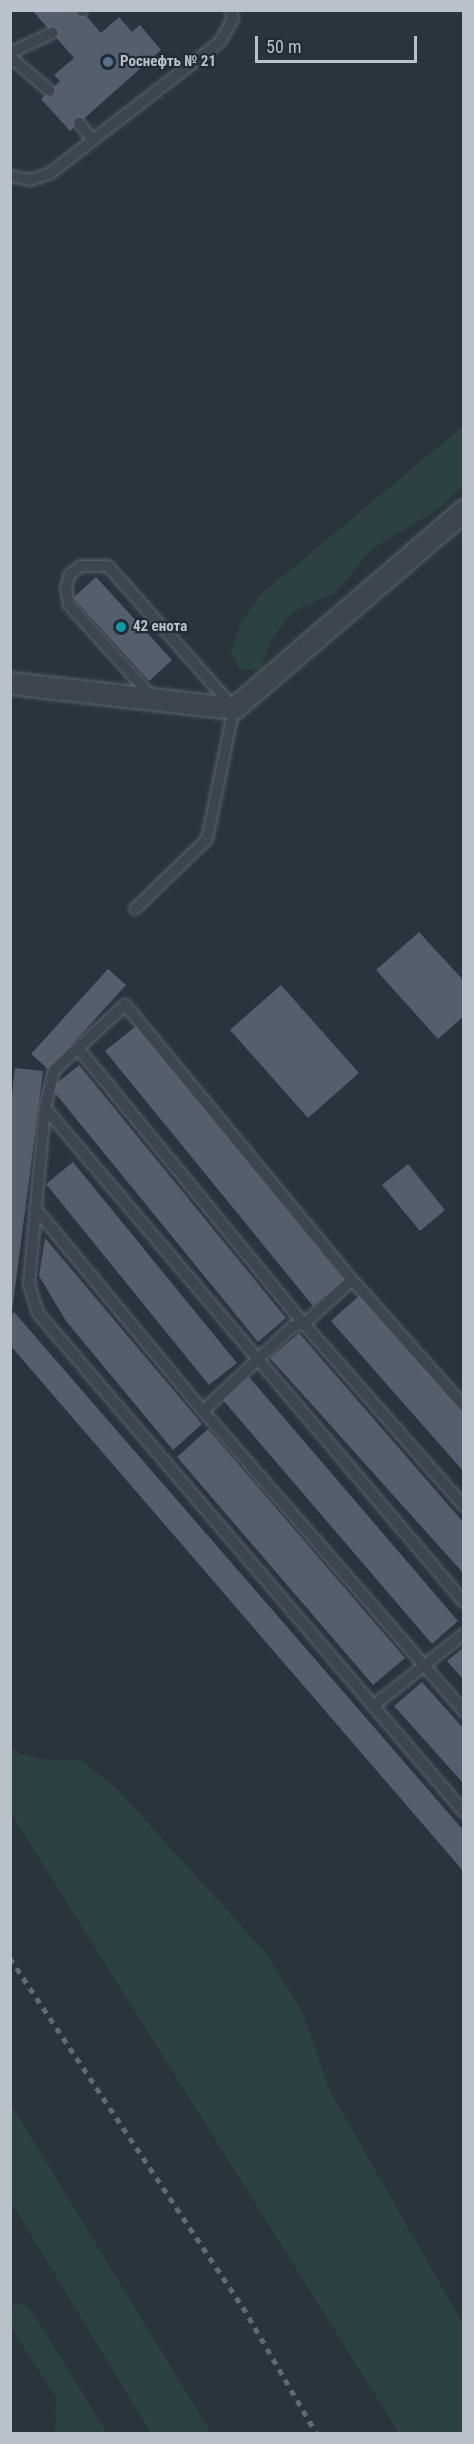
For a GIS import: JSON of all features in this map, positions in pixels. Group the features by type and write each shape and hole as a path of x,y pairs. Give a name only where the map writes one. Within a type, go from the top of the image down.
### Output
{"street":[{"path":"10,683 234,708 464,510"}],"lane":[{"path":"10,176 30,180 49,174 220,42 233,20 231,10"},
{"path":"50,91 10,55 52,33"},
{"path":"79,123 93,140"},
{"path":"135,909 207,839 234,708 108,566 81,566 68,581 69,605 155,700"},
{"path":"464,1406 352,1280 125,1005 54,1070 45,1108 29,1284 38,1313 464,1812"},
{"path":"78,1048 304,1324 464,1506"},
{"path":"45,1108 255,1360 464,1602"},
{"path":"35,1208 203,1411 464,1711"},
{"path":"203,1411 255,1360 292,1328 304,1324 352,1280"},
{"path":"373,1706 409,1675 426,1667 464,1634"}],"green space":[{"path":"463,426 463,486 439,509 373,548 335,593 295,610 273,637 260,671 239,669 231,651 241,622 260,595"},
{"path":"11,1747 20,1754 44,1759 81,1760 119,1791 265,1952 303,2013 329,2089 463,2324 463,2433 399,2433 11,1813"},
{"path":"11,2104 211,2433 151,2433 11,2202"},
{"path":"23,2303 33,2313 107,2433 55,2433 56,2397 11,2328 13,2305"}],"building":[{"name":"Роснефть № 21","path":"32,10 81,10 101,33 119,17 132,32 140,25 161,50 70,131 41,99 60,81 54,75 74,58"},
{"path":"96,577 172,660 149,681 73,598"},
{"path":"419,932 464,981 464,1016 438,1039 376,970"},
{"path":"108,969 126,985 49,1070 31,1054"},
{"path":"281,985 359,1073 308,1118 230,1030"},
{"path":"136,1026 344,1280 313,1306 105,1051"},
{"path":"79,1065 286,1318 258,1342 51,1088"},
{"path":"15,1068 43,1071 12,1312 10,1111"},
{"path":"73,1162 237,1363 209,1385 46,1184"},
{"path":"408,1164 445,1210 420,1231 382,1185"},
{"path":"45,1238 202,1424 173,1450 66,1321 39,1276"},
{"path":"360,1295 464,1412 464,1472 331,1321"},
{"path":"14,1312 464,1831 464,1872 10,1345 10,1315"},
{"path":"299,1333 464,1523 464,1574 270,1358"},
{"path":"249,1377 458,1621 432,1644 223,1400"},
{"path":"208,1429 405,1658 373,1685 177,1457"},
{"path":"464,1647 464,1680 447,1661"},
{"path":"422,1682 464,1729 464,1784 394,1706"}],"railway":[{"path":"10,1958 243,2307 317,2434"}],"place":[{"name":"Роснефть № 21","path":"108,62"},
{"name":"42 енота","path":"121,627"}]}
